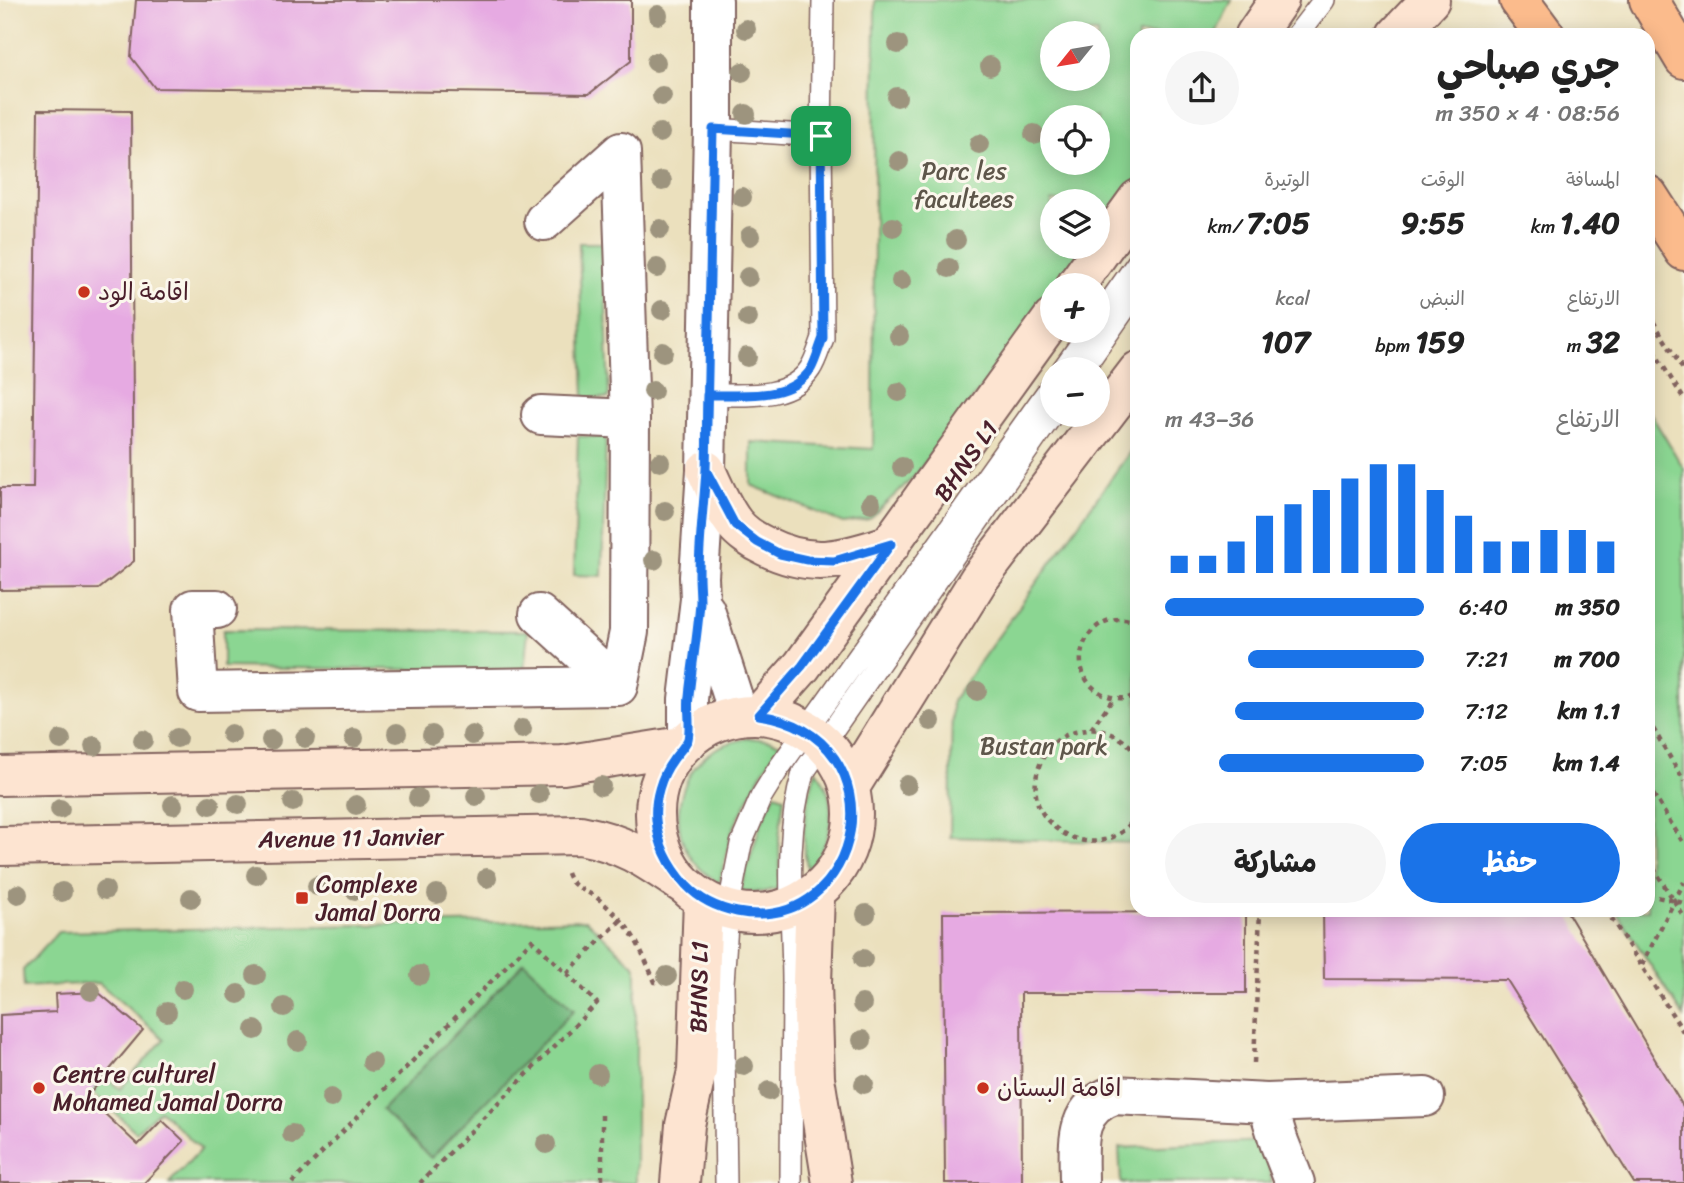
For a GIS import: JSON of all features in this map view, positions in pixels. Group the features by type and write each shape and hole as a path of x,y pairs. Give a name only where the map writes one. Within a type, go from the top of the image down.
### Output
{"main road":[{"path":"1260,28 1279,0"},
{"path":"1404,28 1430,0"},
{"path":"1519,0 1540,28"},
{"path":"1649,0 1684,59"},
{"path":"1655,206 1684,251"},
{"path":"1085,273 1130,210"},
{"path":"749,716 802,666 1040,336"},
{"path":"850,787 979,579 1130,381"},
{"path":"706,470 735,525 757,542 780,554 807,560 834,561 891,544"},
{"path":"749,716 780,718 815,737 839,764 850,787 853,824 847,850 834,873 803,900 760,914 706,899 672,868 660,844 655,818 658,792 667,768 685,744 711,725 749,716"},
{"path":"0,776 562,765 685,744"},
{"name":"Avenue 11 Janvier","path":"0,846 564,834 609,840 640,854 706,899"},
{"path":"680,1183 685,1125 699,1045 706,899"},
{"path":"803,900 812,983 815,1078 832,1183"}],"street":[{"path":"685,744 700,598 706,470 713,0"},
{"path":"544,221 621,152 630,419 629,632 618,686"},
{"path":"541,415 630,419"},
{"path":"700,598 749,716"},
{"path":"217,608 193,609 198,692 618,686"},
{"path":"539,614 618,686"},
{"path":"1079,1183 1078,1136 1086,1114 1095,1104 1114,1095 1260,1102 1425,1097"},
{"path":"1260,1102 1294,1183"}],"lane":[{"path":"707,395 782,393 804,377 812,367 823,338 823,0"},
{"path":"1302,28 1324,0"},
{"path":"1319,28 1341,0"},
{"path":"713,129 821,136"},
{"path":"1110,302 1130,273"},
{"path":"1091,357 1130,301"},
{"name":"BHNS L1","path":"791,1183 793,983 803,900 795,801 803,773 815,737 1040,403"},
{"name":"BHNS L1","path":"726,1183 723,983 706,899 741,844 761,797 779,768 815,737 1043,427"}],"path":[{"path":"1655,324 1684,371"},
{"path":"1655,353 1684,399"},
{"path":"1130,619 1110,619 1094,627 1083,642 1080,660 1085,677 1097,691 1113,698 1130,698"},
{"path":"1091,729 1113,698"},
{"path":"1130,745 1113,734 1091,729 1065,735 1045,753 1035,778 1038,805 1054,827 1076,840 1103,841 1130,825"},
{"path":"1655,732 1684,781"},
{"path":"1655,797 1684,845"},
{"path":"564,834 563,860 569,880 580,890 596,897 621,920 640,948 655,982"},
{"path":"1655,870 1684,917"},
{"path":"1642,966 1684,882"},
{"path":"1655,897 1684,903"},
{"path":"1260,1102 1261,917"},
{"path":"1610,917 1684,1034"},
{"path":"567,973 621,920"},
{"path":"292,1183 532,940 597,1003 420,1183"},
{"path":"602,1115 602,1183"}],"green space":[{"name":"Parc les facultees","path":"875,0 1232,0 1218,28 1130,28 1130,189 1110,216 1110,189 1040,189 1040,259 1078,259 1067,273 1040,273 1040,310 914,477 869,519 843,523 751,485 751,442 873,449"},
{"path":"579,243 604,243 609,398 584,398"},
{"path":"1655,421 1684,469 1684,1017 1620,917 1655,917"},
{"path":"578,436 606,437 602,576 574,575"},
{"name":"Bustan park","path":"1130,452 1130,843 950,837 952,701"},
{"path":"223,630 528,631 524,671 223,667"},
{"path":"748,738 781,744 762,772 732,831 719,884 698,866 688,853 679,827 680,800 690,775 708,754 722,746"},
{"path":"816,770 828,795 830,821 823,847 808,870 804,845 805,820"},
{"path":"775,794 784,797 779,838 780,888 762,892 740,891 761,823"},
{"path":"586,920 636,967 636,1183 169,1183 201,1149 160,1110 136,1132 56,1059 85,1060 120,1089 164,1039 99,983 24,987 23,970 58,932"},
{"path":"524,962 574,1010 431,1158 382,1110"},
{"path":"1263,1141 1272,1183 1121,1183 1119,1148"}],"building":[{"path":"136,0 631,0 631,61 589,94 155,88 131,57"},
{"name":"اقامة الود","path":"38,110 131,111 134,561 99,589 0,590 0,488 33,488"},
{"name":"اقامة البستان","path":"1130,912 1130,917 1246,917 1246,993 1021,993 1022,1183 945,1183 943,913"},
{"path":"1323,917 1570,917 1684,1108 1684,1183 1634,1183 1507,980 1324,979"},
{"name":"Centre culturel Mohamed Jamal Dorra","path":"98,992 143,1030 87,1097 138,1145 162,1120 184,1141 144,1183 0,1183 0,1015 56,1012 55,994"}],"place":[{"name":"اقامة الود","path":"84,292"},
{"name":"Complexe Jamal Dorra","path":"302,898"},
{"name":"Centre culturel Mohamed Jamal Dorra","path":"39,1088"},
{"name":"اقامة البستان","path":"983,1088"}],"route":[{"path":"821,136 713,129 707,395 706,470 735,525 757,542 780,554 807,560 834,561 891,544 802,666 759,715 780,718 807,731 823,744 839,764 850,787 853,805 853,824 847,850 834,873 815,893 803,901 775,911 744,913 715,905 689,888 672,868 660,844 655,818 658,792 667,768 688,741 688,699 700,598 707,395 782,393 804,377 812,367 823,338 821,136"}]}
